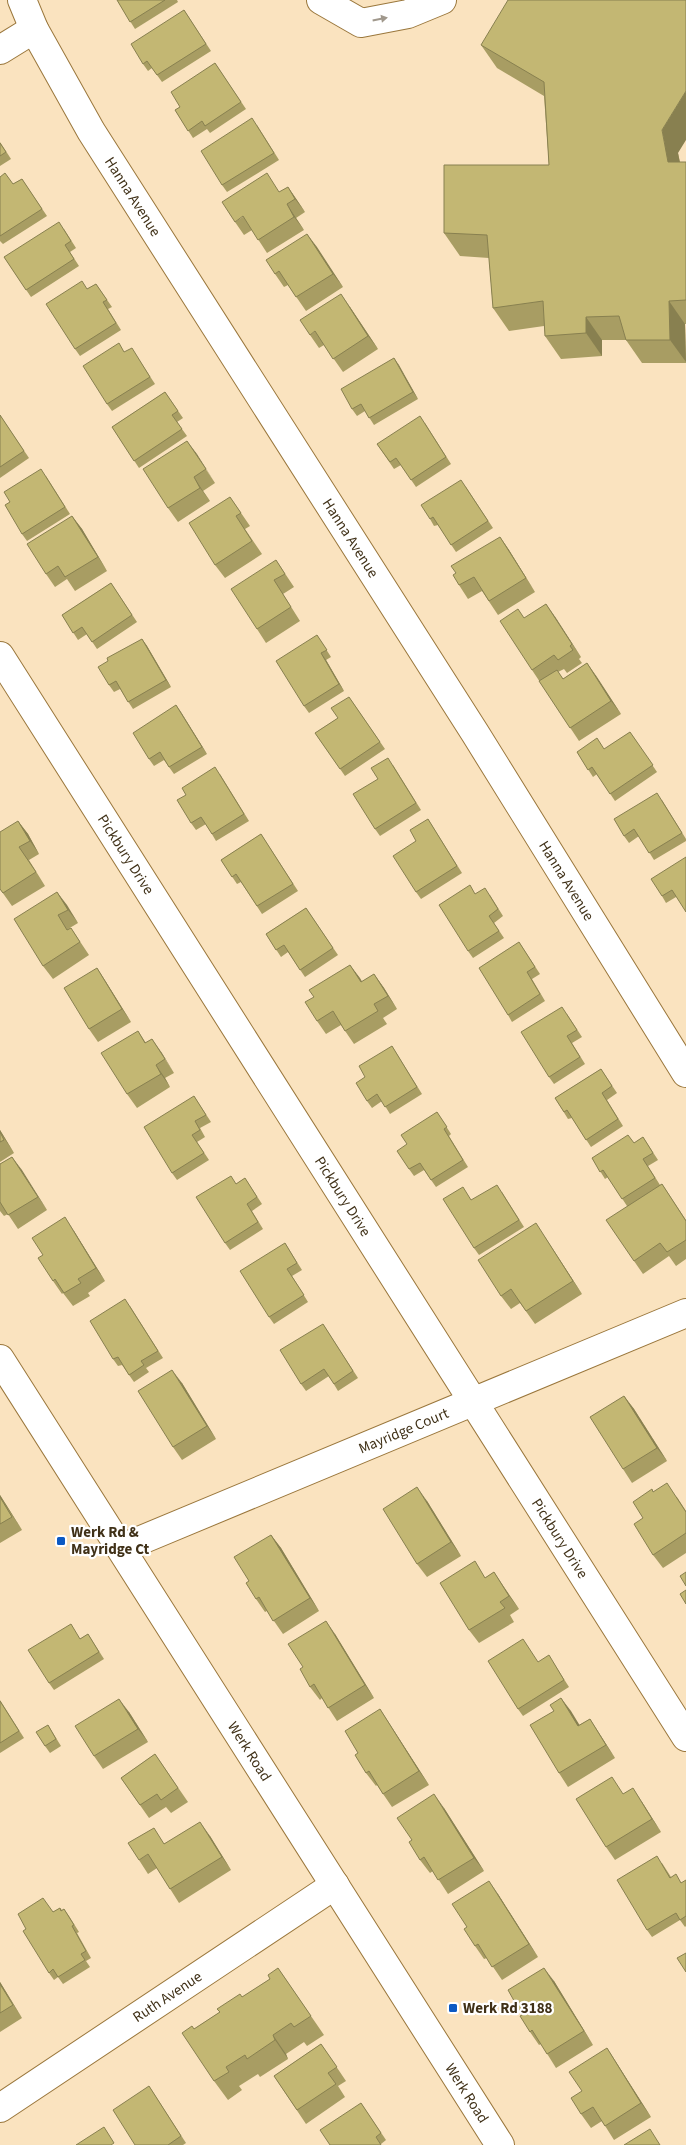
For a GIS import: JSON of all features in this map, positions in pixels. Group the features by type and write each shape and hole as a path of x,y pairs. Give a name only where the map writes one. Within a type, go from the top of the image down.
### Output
{"street":[{"name":"Hanna Avenue","path":"22,0 34,29 91,132 475,733 686,1073"},
{"path":"320,0 361,23 408,14 442,0"},
{"path":"0,50 34,29"},
{"name":"Pickbury Drive","path":"0,656 686,1737"},
{"name":"Mayridge Court","path":"122,1548 686,1313"},
{"name":"Werk Road","path":"0,1358 500,2145"},
{"name":"Ruth Avenue","path":"0,2108 335,1885"}],"building":[{"path":"117,0 165,0 130,22"},
{"path":"508,0 686,0 686,91 662,130 668,162 686,162 686,300 669,301 670,340 626,340 619,316 586,317 586,333 545,336 543,301 493,308 487,235 444,233 444,165 549,165 544,82 481,45"},
{"path":"184,10 206,44 157,75 147,61 143,64 131,44"},
{"path":"215,63 241,102 205,126 202,121 188,131 175,110 180,107 171,92"},
{"path":"252,118 274,153 222,185 201,151"},
{"path":"0,143 6,152 0,156"},
{"path":"5,173 13,184 22,179 42,209 0,236 0,177"},
{"path":"267,173 279,192 288,187 295,199 287,204 294,217 258,240 243,216 235,222 222,202"},
{"path":"59,222 71,241 65,245 74,259 26,290 4,257"},
{"path":"307,234 333,274 296,297 279,271 275,274 266,260"},
{"path":"82,281 87,289 96,284 107,300 103,302 116,323 75,349 46,304"},
{"path":"341,294 368,336 333,359 315,331 310,335 300,320"},
{"path":"119,343 124,352 132,348 150,377 107,404 83,366"},
{"path":"394,358 413,392 369,418 361,404 352,409 341,389"},
{"path":"165,392 178,411 172,415 182,429 134,461 112,427"},
{"path":"0,415 24,451 0,467"},
{"path":"420,416 446,457 411,480 396,458 390,462 377,444"},
{"path":"187,441 206,469 194,477 200,488 168,508 143,469"},
{"path":"41,469 65,507 22,534 5,505 10,502 4,492"},
{"path":"461,480 488,521 451,545 433,517 430,519 421,505"},
{"path":"230,497 241,513 236,516 252,541 215,565 189,523"},
{"path":"72,516 98,557 65,577 58,566 46,574 27,544"},
{"path":"500,537 526,578 489,601 474,577 459,585 453,575 456,573 451,566"},
{"path":"276,560 285,574 274,580 291,607 257,629 231,589"},
{"path":"111,583 132,615 92,642 82,627 73,633 62,615"},
{"path":"546,604 572,644 570,646 573,650 558,660 554,655 532,670 500,621 518,609 524,618"},
{"path":"317,635 327,650 321,653 339,684 304,706 276,661"},
{"path":"142,639 166,680 128,702 116,681 109,685 98,667 108,661 107,658"},
{"path":"587,663 611,701 570,728 539,681 557,670 563,679"},
{"path":"349,697 380,742 340,769 315,733 338,718 331,708"},
{"path":"176,705 202,747 169,767 160,752 149,759 133,733"},
{"path":"630,732 653,765 610,794 592,767 588,770 577,752 597,738 604,749"},
{"path":"388,758 416,803 375,829 353,794 378,779 371,768"},
{"path":"215,767 244,814 212,834 201,817 191,823 177,800 186,795 182,788"},
{"path":"657,793 682,833 649,853 634,829 624,836 614,819"},
{"path":"428,819 457,866 416,892 393,856 416,841 410,830"},
{"path":"18,821 30,841 19,847 36,872 3,893 0,889 0,832"},
{"path":"261,834 293,884 257,906 236,874 232,877 221,860"},
{"path":"686,857 686,912 672,890 662,896 651,879"},
{"path":"470,885 475,894 485,888 498,909 489,916 499,931 468,951 439,905"},
{"path":"57,892 68,910 58,915 67,930 71,928 80,942 43,966 14,919"},
{"path":"306,908 333,948 300,970 284,945 276,950 266,934"},
{"path":"519,942 535,967 527,972 540,994 508,1015 479,968"},
{"path":"350,965 361,982 374,974 388,996 374,1004 378,1011 345,1031 333,1011 317,1021 305,1002 314,997 309,990"},
{"path":"97,968 122,1009 89,1029 64,988"},
{"path":"562,1007 577,1030 567,1036 580,1057 549,1077 521,1032"},
{"path":"138,1031 145,1043 152,1039 165,1059 156,1065 161,1074 127,1094 101,1053"},
{"path":"392,1046 417,1087 385,1107 377,1094 367,1101 356,1083 365,1077 359,1066"},
{"path":"601,1069 612,1086 602,1093 618,1119 586,1140 567,1110 564,1112 555,1098"},
{"path":"194,1096 206,1115 195,1121 200,1130 192,1135 204,1153 172,1173 144,1127"},
{"path":"437,1112 447,1127 444,1129 463,1160 431,1180 420,1163 409,1169 397,1151 407,1144 401,1135"},
{"path":"0,1132 4,1140 0,1142"},
{"path":"628,1135 634,1143 643,1137 653,1153 643,1159 655,1178 622,1199 603,1170 600,1172 592,1158"},
{"path":"12,1157 38,1197 8,1215 0,1202 0,1164"},
{"path":"231,1176 236,1184 245,1178 257,1197 247,1204 258,1222 225,1243 196,1197"},
{"path":"662,1184 686,1221 686,1240 667,1252 660,1243 634,1261 606,1220"},
{"path":"497,1185 519,1220 474,1248 443,1199 463,1187 471,1200"},
{"path":"65,1217 96,1268 78,1279 81,1283 64,1293 55,1279 53,1281 38,1258 43,1255 32,1238"},
{"path":"536,1223 573,1281 526,1311 511,1289 501,1296 478,1260"},
{"path":"285,1243 297,1263 287,1269 304,1295 269,1317 240,1271"},
{"path":"125,1299 158,1351 141,1361 144,1365 129,1375 118,1357 113,1359 90,1321"},
{"path":"323,1324 353,1371 334,1384 324,1369 301,1384 280,1350"},
{"path":"172,1370 207,1426 173,1447 138,1391"},
{"path":"624,1396 657,1448 623,1469 590,1417"},
{"path":"667,1483 686,1512 686,1533 653,1555 634,1524 643,1518 633,1502 652,1489 653,1492"},
{"path":"417,1487 451,1542 417,1564 383,1509"},
{"path":"0,1497 12,1517 0,1524"},
{"path":"271,1535 310,1598 273,1621 259,1597 256,1599 246,1583 249,1581 234,1557"},
{"path":"475,1561 485,1578 494,1572 509,1596 500,1602 505,1608 469,1630 440,1583"},
{"path":"686,1572 686,1586 680,1576"},
{"path":"686,1590 686,1604 680,1594"},
{"path":"326,1621 365,1685 328,1708 314,1684 310,1687 300,1669 303,1667 288,1644"},
{"path":"71,1624 80,1639 88,1634 99,1652 49,1683 28,1650"},
{"path":"523,1639 538,1662 549,1655 564,1680 518,1709 488,1661"},
{"path":"561,1698 578,1726 590,1719 606,1745 559,1773 530,1725 554,1711 550,1705"},
{"path":"119,1699 138,1729 94,1756 75,1726"},
{"path":"0,1701 19,1731 0,1743"},
{"path":"380,1709 419,1771 383,1794 369,1771 366,1773 355,1755 358,1753 345,1731"},
{"path":"48,1725 56,1739 45,1746 36,1732"},
{"path":"155,1754 178,1788 161,1800 157,1794 140,1805 121,1778"},
{"path":"612,1777 623,1794 633,1788 652,1819 606,1847 576,1799"},
{"path":"434,1794 474,1858 438,1880 424,1857 420,1860 409,1842 412,1840 397,1818"},
{"path":"200,1822 222,1857 170,1889 148,1854 139,1860 128,1843 154,1828 164,1844"},
{"path":"657,1856 670,1878 676,1874 681,1883 686,1880 686,1916 680,1920 676,1913 647,1930 617,1880"},
{"path":"489,1881 529,1944 492,1967 478,1944 475,1946 464,1929 467,1927 452,1904"},
{"path":"43,1898 53,1912 60,1908 61,1911 64,1909 86,1951 81,1954 85,1960 58,1977 53,1969 49,1973 23,1931 26,1929 18,1914"},
{"path":"686,1953 686,1972 677,1958"},
{"path":"278,1968 311,2016 294,2027 291,2023 273,2035 275,2040 247,2059 245,2055 226,2067 229,2072 214,2081 182,2033 192,2026 194,2029 220,2012 217,2009 240,1994 242,1997 270,1979 268,1975"},
{"path":"544,1968 584,2031 547,2054 532,2030 530,2032 520,2016 522,2015 508,1990"},
{"path":"0,1984 13,2005 0,2013"},
{"path":"321,2044 337,2067 328,2073 336,2084 297,2110 274,2076"},
{"path":"607,2048 641,2103 605,2126 593,2107 581,2114 571,2098 582,2091 569,2072"},
{"path":"149,2086 181,2136 168,2145 135,2145 113,2110"},
{"path":"361,2103 381,2133 376,2137 381,2145 330,2145 320,2130"},
{"path":"104,2127 114,2143 111,2145 76,2145"},
{"path":"650,2129 660,2145 624,2145"}],"place":[{"name":"Werk Rd & Mayridge Ct","path":"61,1541"},
{"name":"Werk Rd 3188","path":"453,2008"}]}
